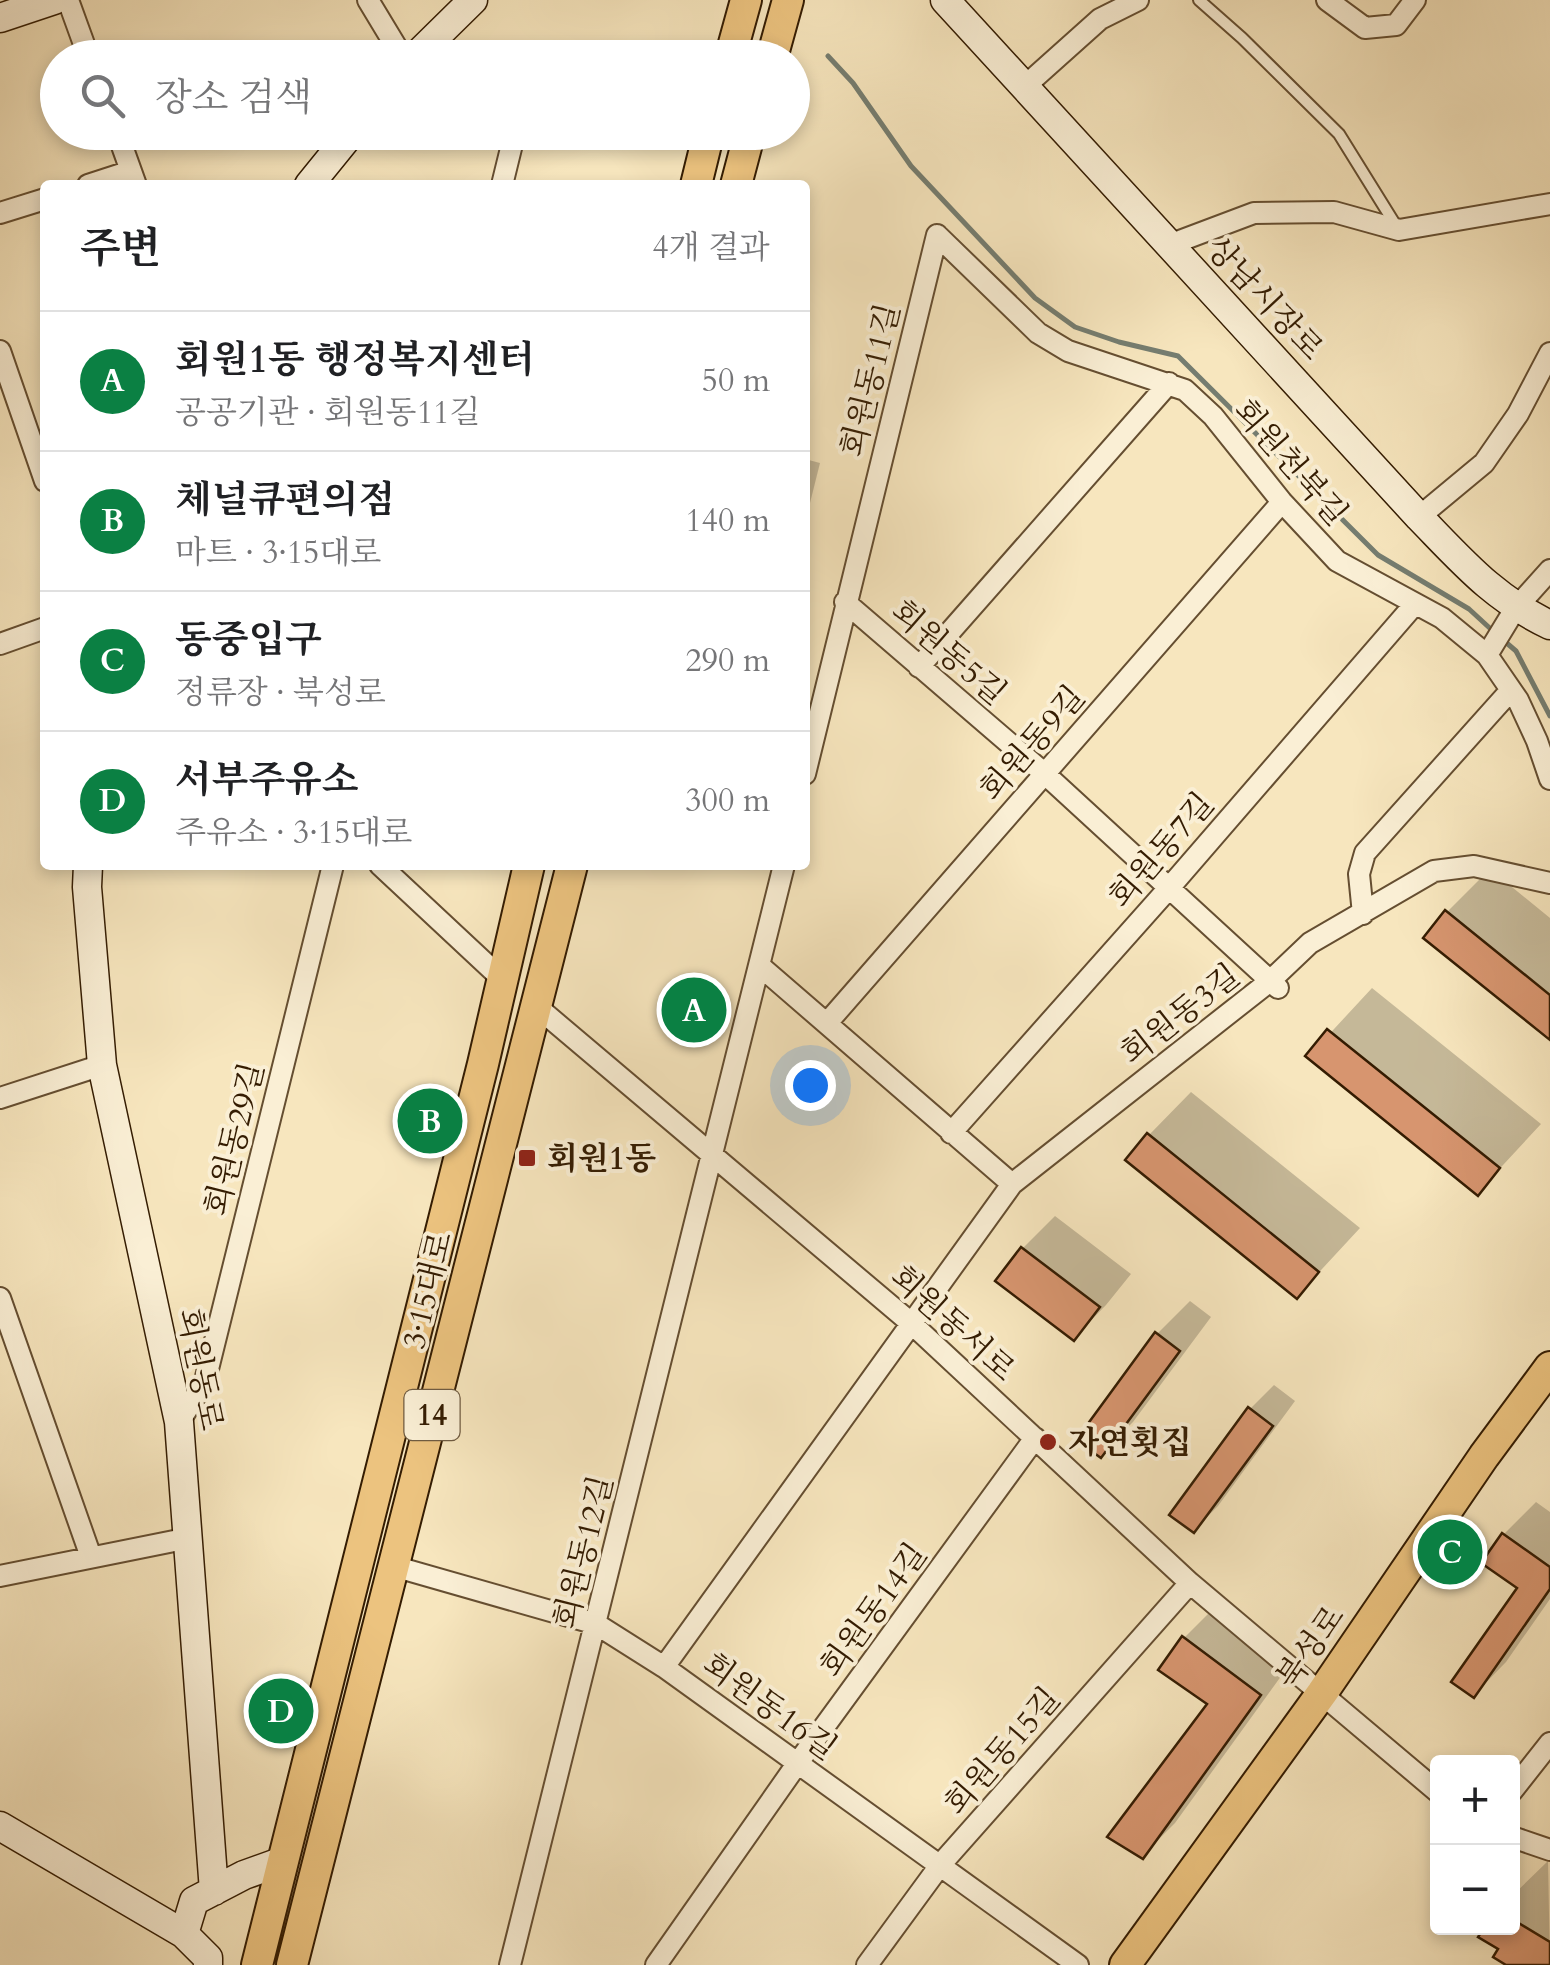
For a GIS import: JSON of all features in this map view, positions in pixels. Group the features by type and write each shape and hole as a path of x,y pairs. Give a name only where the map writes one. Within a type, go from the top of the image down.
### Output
{"main road":[{"path":"0,18 54,0"},
{"path":"433,40 474,0"},
{"path":"735,40 746,0"},
{"path":"777,40 788,0"},
{"name":"상남시장로","path":"945,0 1510,617 1550,625"},
{"path":"314,180 338,150"},
{"path":"697,180 703,150"},
{"path":"737,180 745,150"},
{"name":"회원동로","path":"88,870 102,1065 178,1422 214,1890"},
{"name":"3·15대로","path":"257,1965 483,1064 528,870"},
{"name":"3·15대로","path":"292,1965 571,870"},
{"name":"북성로","path":"1124,1965 1322,1693 1484,1456 1550,1367"},
{"path":"0,1826 184,1934 208,1958 208,1965"},
{"path":"184,1934 194,1901 283,1860"}],"street":[{"path":"68,0 82,40"},
{"path":"368,0 391,40"},
{"path":"1024,87 1100,19 1138,0"},
{"path":"1327,0 1366,28 1396,25 1415,0"},
{"path":"124,150 134,178"},
{"path":"503,180 511,150"},
{"path":"0,214 40,201"},
{"path":"1169,245 1254,213 1334,212 1399,230 1550,204"},
{"name":"회원천북길","path":"937,236 1038,333 1068,351 1185,390 1213,416 1282,502 1337,561 1442,618 1490,651 1537,741 1550,779"},
{"name":"회원동11길","path":"810,752 937,236"},
{"path":"0,351 40,467"},
{"path":"1418,517 1484,463 1518,414 1550,354"},
{"path":"919,667 1169,383"},
{"name":"회원동9길","path":"827,1023 1282,502"},
{"path":"1490,651 1510,617 1550,570"},
{"name":"회원동5길","path":"845,602 1046,774 1275,985"},
{"name":"회원동7길","path":"951,1132 1414,605"},
{"path":"0,644 40,630"},
{"path":"1363,914 1359,874 1365,852 1511,690"},
{"name":"회원동3길","path":"664,1666 1012,1184 1275,985 1310,944 1434,871 1474,866 1550,883"},
{"name":"회원동29길","path":"178,1422 205,1381 332,870"},
{"path":"385,870 501,978"},
{"path":"714,1154 783,870"},
{"path":"760,966 1012,1184"},
{"name":"회원동서로","path":"536,1006 911,1323 1190,1583 1430,1785"},
{"path":"0,1098 102,1065"},
{"name":"회원동12길","path":"510,1965 714,1154"},
{"path":"0,1298 91,1558"},
{"name":"회원동14길","path":"656,1965 1035,1438"},
{"path":"0,1576 189,1538"},
{"name":"회원동16길","path":"393,1566 596,1624 664,1666 1078,1965"},
{"name":"회원동15길","path":"867,1965 942,1864 1190,1583"},
{"path":"1520,1781 1550,1743"},
{"path":"1520,1840 1550,1850"}],"lane":[{"path":"1199,0 1339,134 1399,230"}],"building":[{"path":"1445,910 1550,995 1550,1040 1423,938"},
{"path":"1327,1029 1500,1168 1478,1196 1305,1056"},
{"path":"1147,1133 1319,1272 1297,1299 1125,1160"},
{"path":"1021,1247 1100,1307 1074,1341 995,1281"},
{"path":"1155,1332 1180,1351 1101,1458 1076,1440"},
{"path":"1248,1407 1273,1426 1194,1533 1169,1515"},
{"path":"1502,1533 1550,1567 1550,1589 1474,1698 1451,1682 1517,1588 1481,1563"},
{"path":"1182,1636 1261,1695 1143,1859 1107,1837 1207,1704 1158,1670"},
{"path":"1520,1924 1550,1942 1550,1965 1506,1965 1493,1957 1498,1949 1478,1937 1520,1935"}],"waterway":[{"path":"828,56 853,83 911,166 1035,298 1075,327 1178,356 1378,555 1469,609 1494,632"},
{"path":"1502,639 1516,651 1550,716"}],"place":[{"name":"회원1동 행정복지센터","path":"694,1010"},
{"name":"체널큐편의점","path":"430,1121"},
{"name":"회원1동","path":"527,1158"},
{"name":"자연횟집","path":"1048,1442"},
{"name":"동중입구","path":"1450,1552"},
{"name":"서부주유소","path":"281,1711"}]}
